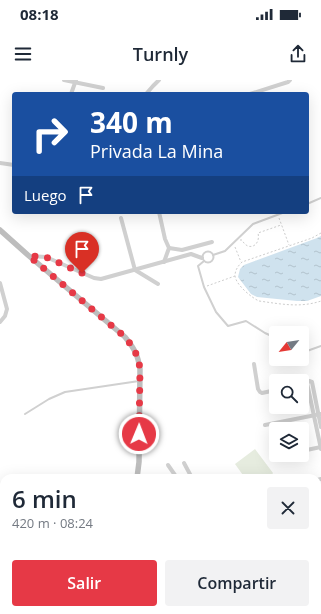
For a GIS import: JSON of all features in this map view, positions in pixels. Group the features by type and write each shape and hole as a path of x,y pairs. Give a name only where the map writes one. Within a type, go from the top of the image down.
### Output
{"main road":[{"path":"0,230 125,337 132,346 139,359 140,369 139,462 138,474"}],"street":[{"path":"64,80 75,81 103,88"},
{"path":"148,92 159,80"},
{"path":"256,92 288,82 290,80"},
{"path":"72,92 75,81"},
{"path":"0,163 12,165"},
{"path":"159,214 169,248 164,262"},
{"path":"121,218 135,270 158,284"},
{"path":"169,248 182,250 212,242"},
{"path":"29,256 46,257 94,278 101,279 191,254 203,259"},
{"path":"0,283 7,309 5,316 0,322"},
{"path":"254,364 258,390 262,393 269,392"},
{"path":"309,381 312,382 321,426"},
{"path":"265,425 318,414"},
{"path":"309,450 321,448 318,414"},
{"path":"184,463 190,474"},
{"path":"168,465 175,474"}],"lane":[{"path":"309,203 321,198"},
{"path":"213,255 225,251 253,224 278,215"},
{"path":"213,255 207,251 203,254 203,259 198,266 204,287 216,312 228,326 246,321 269,335"},
{"path":"203,259 208,262 211,261 213,255"},
{"path":"309,350 321,346"},
{"path":"25,414 49,399 65,392 140,381"}],"path":[{"path":"278,215 289,246"},
{"path":"240,240 242,240 246,245 254,246 257,244 259,239 258,233 281,225"},
{"path":"321,233 312,238 241,263 237,267 235,275 236,279 248,294 259,301 294,305 310,304 321,301"},
{"path":"234,246 241,263"},
{"path":"204,287 235,276"}],"shaded area":[{"path":"255,449 273,473 242,474 235,464"}],"water":[{"path":"321,236 321,296 307,301 257,297 251,294 238,277 240,269 244,265"}],"route":[{"path":"82,273 46,257 29,256 125,337 132,346 139,359 140,369 139,434"}]}
